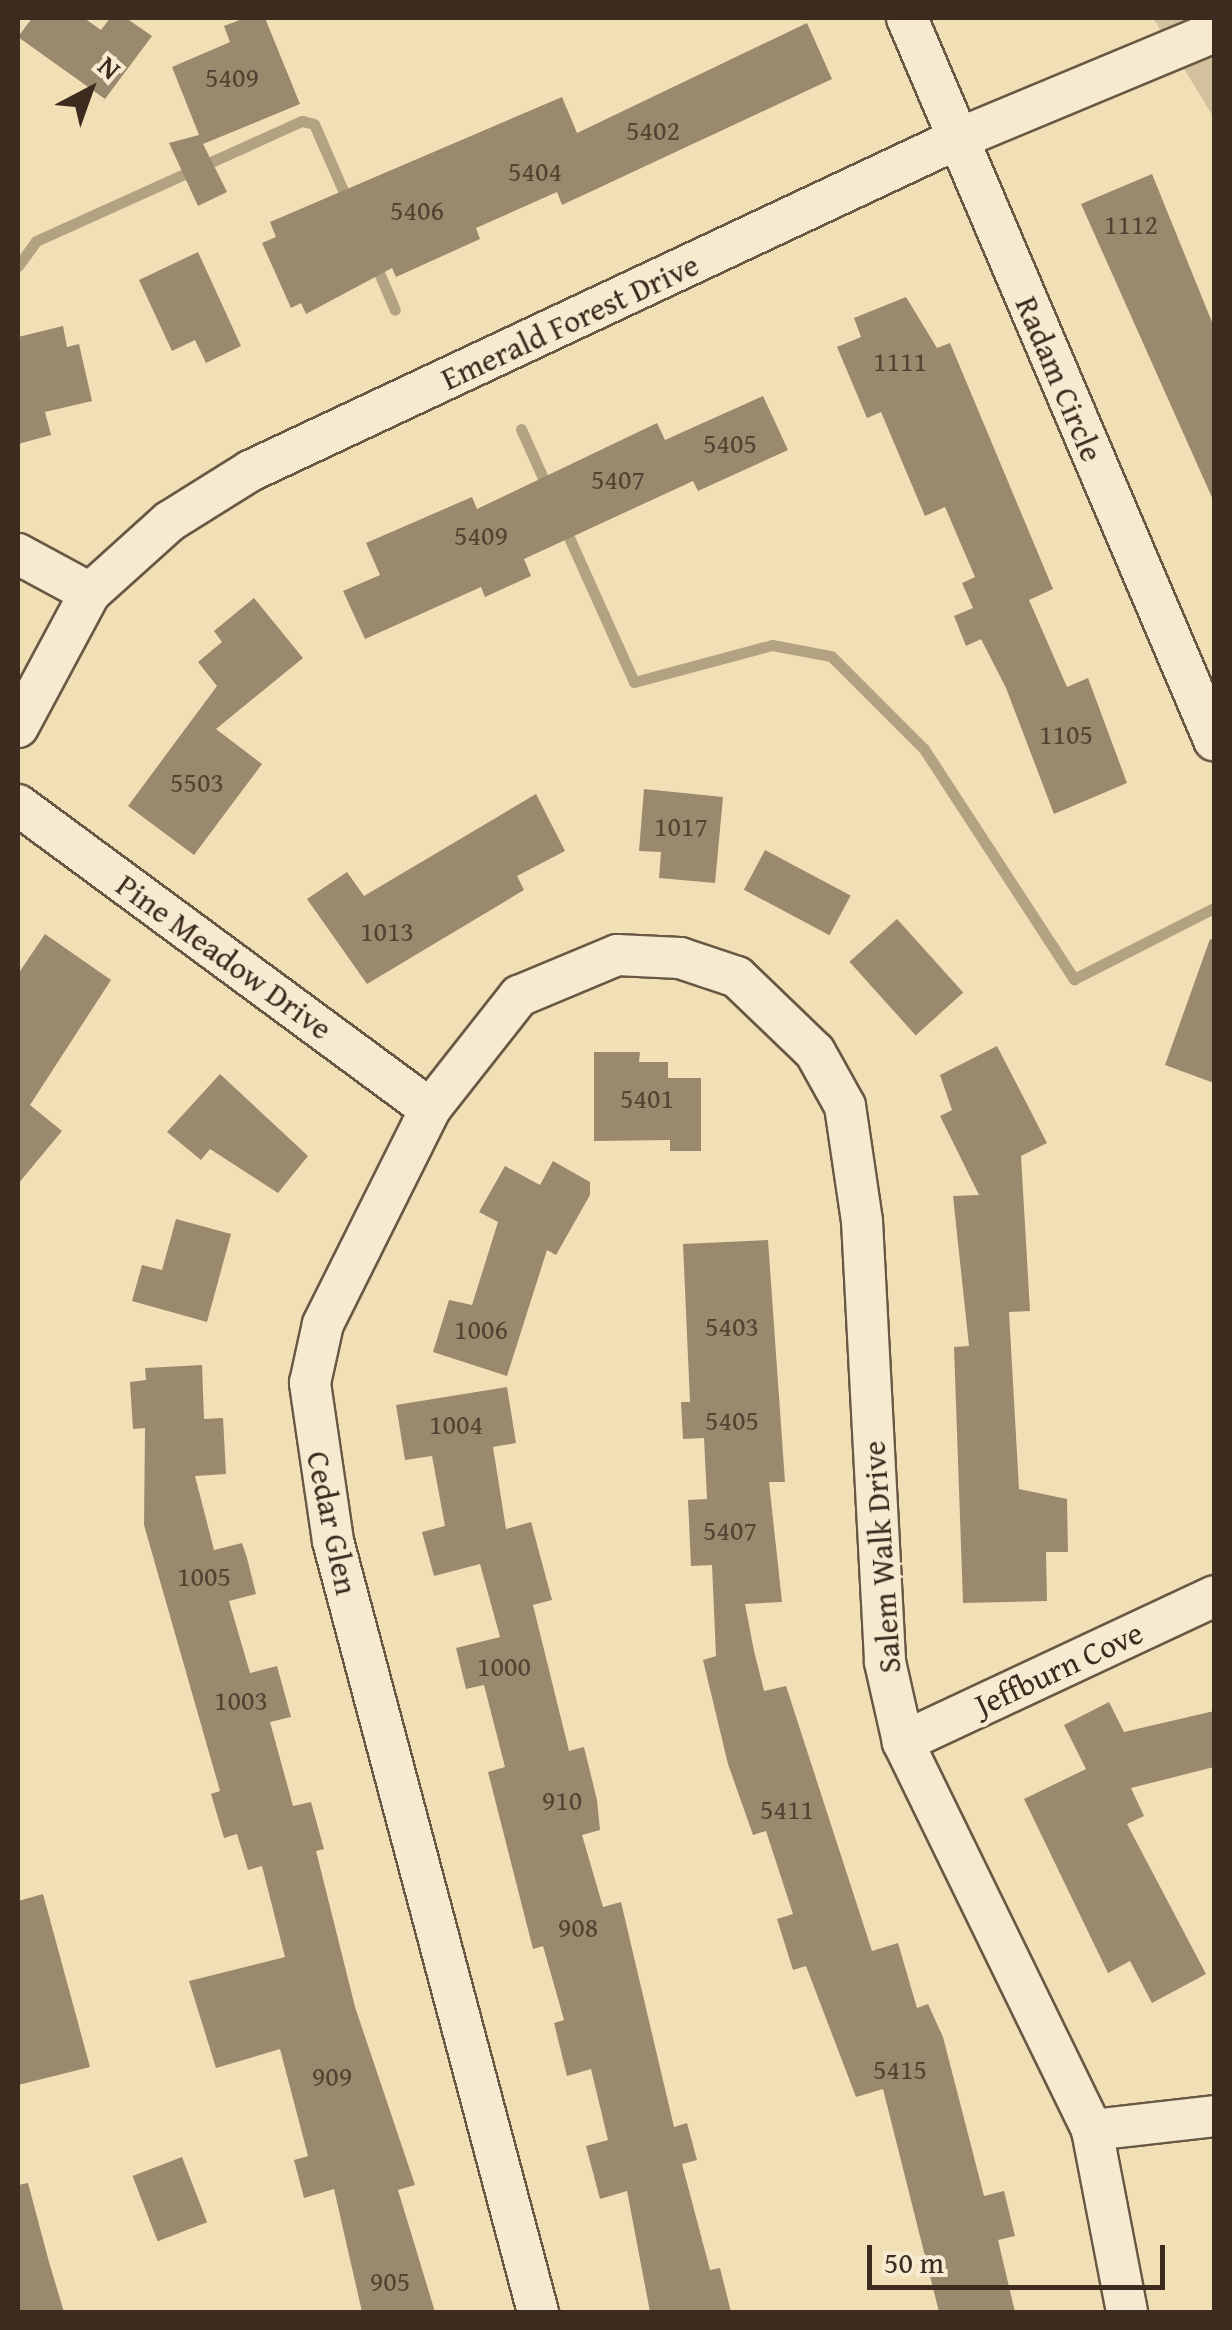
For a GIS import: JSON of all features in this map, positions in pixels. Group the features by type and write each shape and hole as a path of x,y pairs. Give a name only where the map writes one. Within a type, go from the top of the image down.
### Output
{"street":[{"name":"Radam Circle","path":"908,18 954,140 1214,740"},
{"name":"Emerald Forest Drive","path":"18,727 90,593 170,522 250,472 954,140 1214,32"},
{"path":"18,554 90,593"},
{"name":"Pine Meadow Drive","path":"18,805 430,1109"},
{"name":"Cedar Glen","path":"538,2312 314,1453 310,1383 323,1324 430,1109 519,996 558,973 617,955 680,958 737,977"},
{"name":"Salem Walk Drive","path":"737,977 814,1052 845,1106 862,1221 885,1662 904,1742 1092,2130 1127,2312"},
{"name":"Jeffburn Cove","path":"904,1742 1214,1596"},
{"path":"1092,2130 1214,2116"}],"shaded area":[{"path":"1153,18 1214,18 1214,118"}],"building":[{"path":"32,18 84,18 101,30 110,18 126,18 152,36 105,99 18,37"},
{"path":"245,18 265,18 300,104 203,144 227,192 198,206 169,143 199,135 172,67 230,42 224,26"},
{"path":"807,23 832,79 562,205 557,192 476,228 480,239 396,277 392,268 306,314 301,303 291,308 262,243 276,237 270,222 562,97 577,133"},
{"path":"1152,174 1214,327 1214,502 1081,204"},
{"path":"198,252 241,346 206,363 195,340 172,351 139,280"},
{"path":"906,297 937,348 950,343 1053,589 1029,600 1067,687 1088,678 1127,783 1054,814 1006,688 981,639 966,646 954,616 973,608 962,583 975,577 945,507 925,516 881,412 867,418 837,347 861,337 854,318"},
{"path":"63,326 67,347 79,344 92,401 45,412 51,435 18,444 18,337"},
{"path":"763,396 788,450 698,491 693,481 524,559 531,576 485,597 481,587 365,639 343,591 380,575 366,543 472,497 477,509 657,423 665,440"},
{"path":"254,598 303,658 216,729 262,764 194,855 128,806 217,686 198,662 222,642 214,631"},
{"path":"644,789 723,797 715,883 659,878 661,852 639,851"},
{"path":"536,794 565,851 517,876 524,890 367,984 307,899 347,872 364,896"},
{"path":"765,850 851,896 830,935 744,890"},
{"path":"897,919 963,993 916,1035 849,962"},
{"path":"45,934 111,980 30,1105 62,1131 18,1184 18,974"},
{"path":"1210,939 1214,940 1214,1083 1165,1065"},
{"path":"997,1046 1047,1143 1021,1156 1030,1311 1009,1312 1019,1489 1067,1499 1068,1552 1046,1552 1047,1601 963,1603 954,1347 969,1346 953,1196 979,1195 940,1116 952,1110 940,1075"},
{"path":"594,1052 640,1052 639,1062 668,1062 668,1078 701,1078 701,1151 670,1151 670,1140 594,1141"},
{"path":"220,1074 308,1156 278,1193 210,1149 201,1160 167,1132"},
{"path":"553,1161 590,1182 590,1195 556,1255 547,1250 507,1376 433,1352 449,1300 472,1305 498,1222 479,1212 505,1166 540,1185"},
{"path":"176,1219 231,1234 207,1322 132,1301 142,1265 162,1270"},
{"path":"768,1240 785,1482 769,1482 782,1602 745,1604 754,1651 764,1691 786,1686 872,1951 898,1943 917,2008 928,2004 943,2037 984,2196 1004,2191 1015,2236 998,2240 1015,2312 939,2312 883,2089 856,2097 806,1966 793,1970 777,1919 793,1914 766,1831 753,1835 728,1764 703,1660 716,1656 712,1565 691,1566 688,1500 707,1499 704,1438 683,1439 681,1402 690,1402 683,1244"},
{"path":"202,1365 204,1419 223,1418 226,1474 195,1476 214,1550 242,1543 247,1558 256,1594 229,1601 250,1673 277,1666 291,1717 270,1722 293,1806 311,1802 324,1849 316,1851 355,2007 415,2185 398,2190 435,2312 362,2312 334,2189 304,2198 294,2160 308,2156 280,2049 216,2068 189,1981 285,1957 262,1866 248,1870 237,1834 224,1838 211,1794 220,1791 144,1525 145,1428 133,1429 130,1382 146,1380 145,1368"},
{"path":"507,1387 516,1443 493,1447 506,1529 531,1522 552,1600 533,1605 569,1751 584,1747 597,1800 600,1830 582,1835 603,1907 621,1902 674,2127 687,2123 697,2160 682,2164 710,2270 720,2268 731,2312 650,2312 627,2191 600,2199 586,2146 608,2140 591,2069 567,2076 554,2023 564,2020 543,1946 533,1949 488,1772 505,1767 484,1685 466,1689 456,1648 500,1637 480,1564 434,1576 422,1532 445,1526 432,1456 405,1460 396,1405"},
{"path":"1109,1702 1124,1732 1214,1711 1214,1767 1131,1788 1144,1816 1127,1824 1206,1974 1152,2003 1130,1961 1108,1973 1024,1799 1086,1769 1064,1725"},
{"path":"43,1894 90,2067 18,2085 18,1901"},
{"path":"182,2157 207,2222 158,2241 133,2176"},
{"path":"28,2183 64,2312 18,2312 18,2185"}],"waterway":[{"path":"18,266 36,241 302,121 314,124 348,202"},
{"path":"374,261 395,310"},
{"path":"521,429 548,489"},
{"path":"563,524 634,682 772,645 831,656 924,749 1074,979 1214,908"}]}
